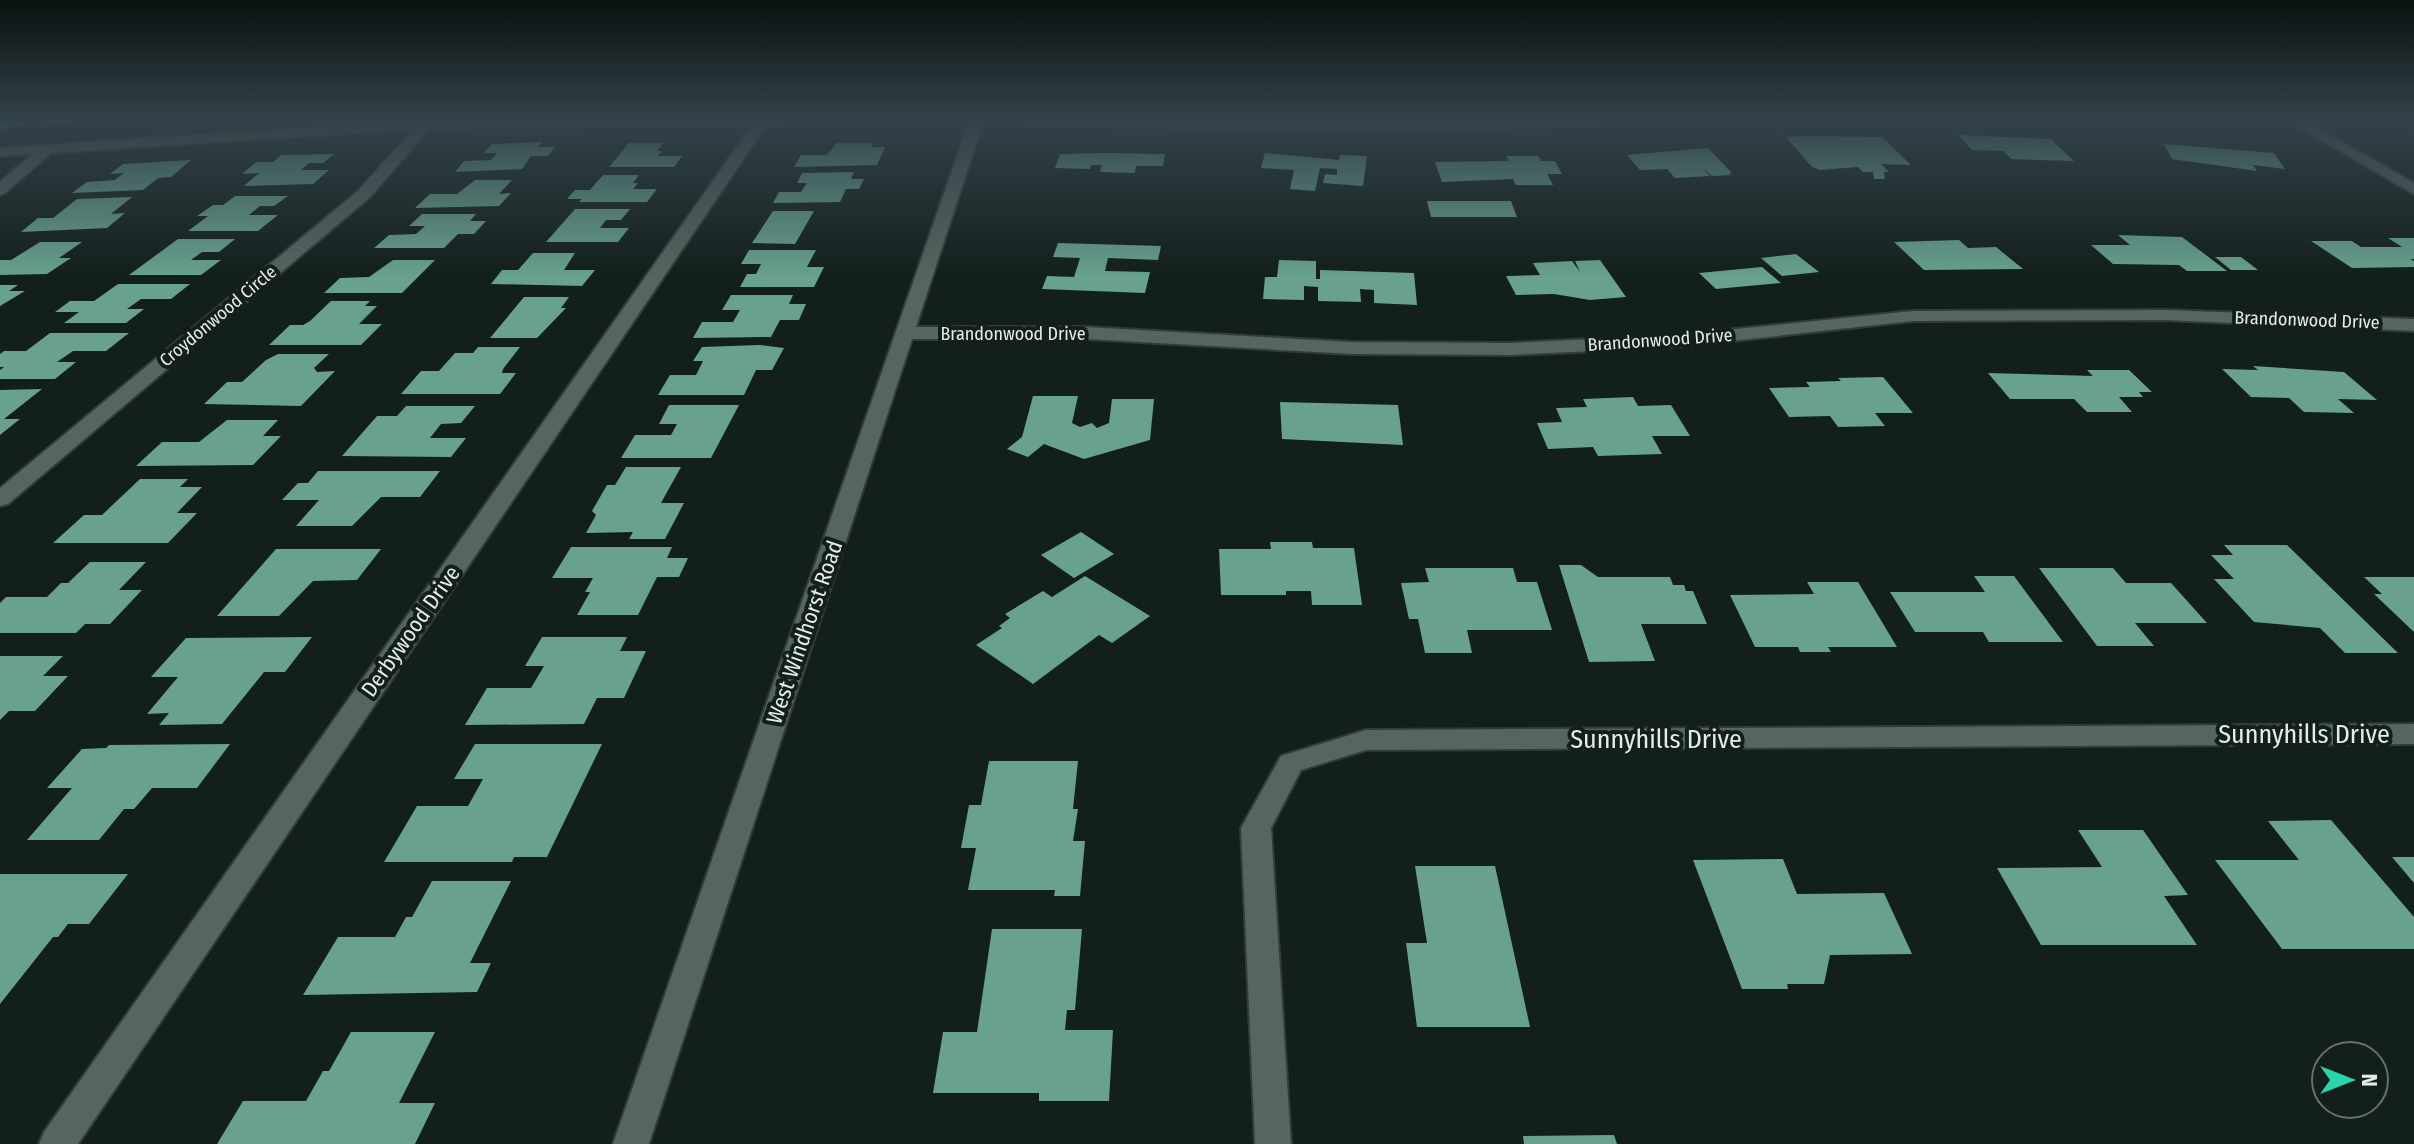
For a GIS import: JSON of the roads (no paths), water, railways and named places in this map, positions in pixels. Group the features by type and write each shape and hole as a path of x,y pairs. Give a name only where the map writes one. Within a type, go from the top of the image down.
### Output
{"street":[{"path":"0,190 20,172"},
{"name":"Croydonwood Circle","path":"0,499 364,194 383,172"},
{"name":"Derbywood Drive","path":"57,1144 726,172"},
{"name":"West Windhorst Road","path":"631,1144 959,172"},
{"path":"2385,172 2414,189"},
{"name":"Brandonwood Drive","path":"905,333 1086,333 1352,348 1511,349 1677,341 1913,316 2165,315 2414,325"},
{"name":"Sunnyhills Drive","path":"1273,1144 1256,828 1291,763 1366,740 2414,734"}]}
